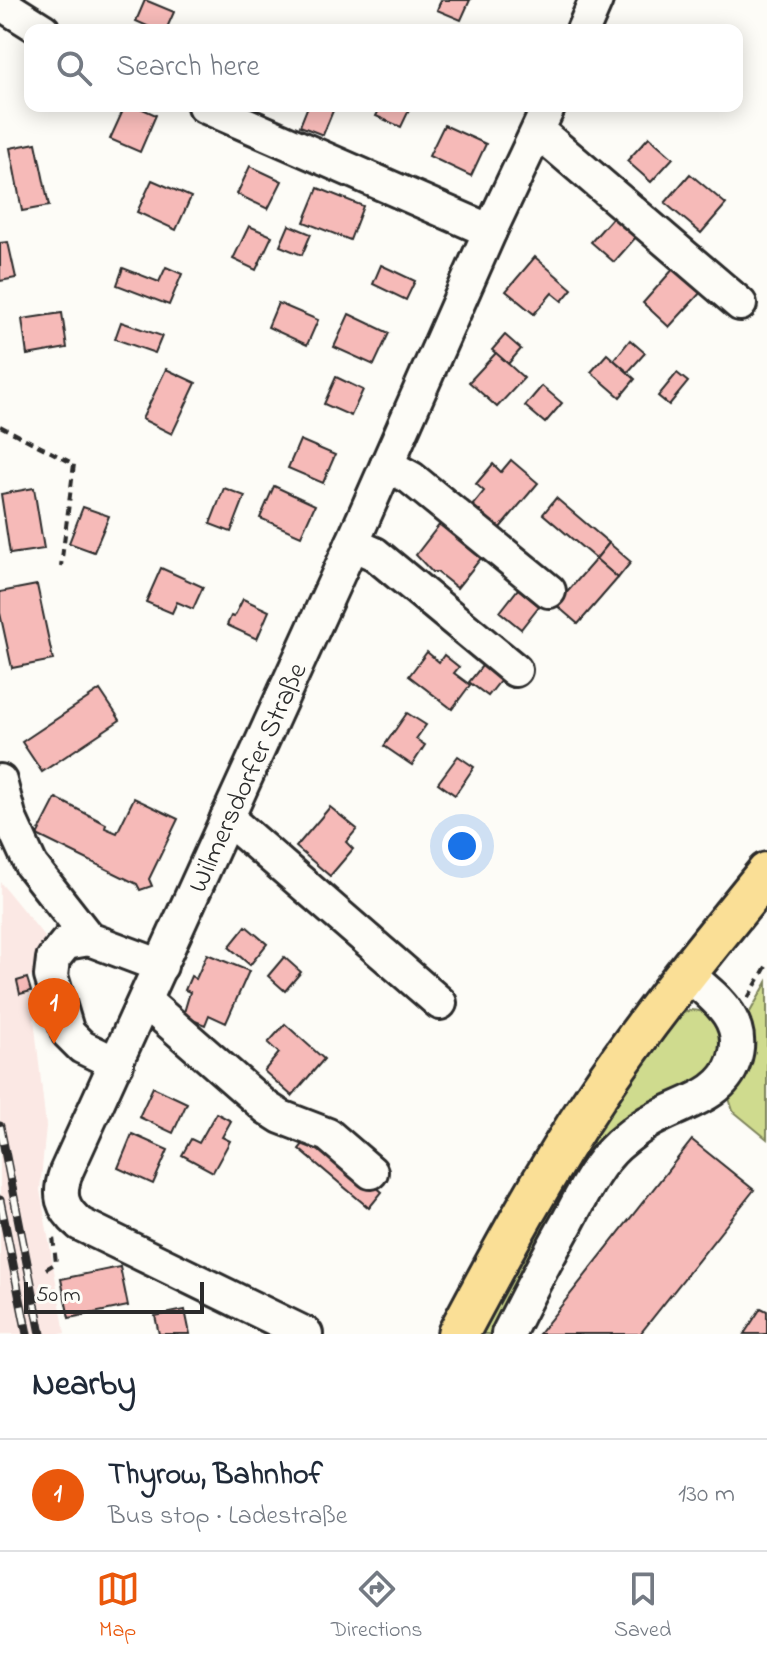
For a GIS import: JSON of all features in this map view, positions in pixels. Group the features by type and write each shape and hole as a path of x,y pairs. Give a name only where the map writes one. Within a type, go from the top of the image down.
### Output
{"main road":[{"path":"458,1334 528,1204 613,1072 686,973 767,873"}],"street":[{"path":"586,24 596,0"},
{"path":"0,3 33,24"},
{"path":"218,112 490,231"},
{"name":"Wilmersdorfer Straße","path":"306,1334 93,1231 70,1215 64,1206 61,1190 66,1172 352,544 490,231 544,118 740,304"},
{"path":"387,465 411,478 549,591"},
{"path":"352,544 375,554 515,670"},
{"path":"0,781 10,819 31,865 89,939"},
{"path":"227,818 440,1003"},
{"path":"117,1064 90,1052 68,1033 50,968 58,951 76,940 89,939 161,966"},
{"path":"508,1334 585,1190 615,1148 638,1128 709,1093 724,1080 733,1065 738,1033 733,1017 686,973"},
{"path":"145,1001 260,1103 281,1117 328,1135 371,1172"}],"path":[{"path":"0,426 74,464 61,566"},
{"path":"733,1017 751,994 767,965"}],"shaded area":[{"path":"0,882 45,937 32,976 27,978 46,1126 40,1190 65,1333 61,1334 0,1334"}],"green space":[{"path":"767,982 767,1139 733,1111 727,1092 746,1019"},
{"path":"690,1010 710,1016 724,1035 718,1069 665,1101 493,1334 475,1334 560,1178 677,1016"}],"building":[{"path":"145,0 174,12 169,24 136,21"},
{"path":"441,0 470,0 461,20 437,10"},
{"path":"122,112 156,115 140,152 110,139"},
{"path":"306,112 333,112 323,135 300,126"},
{"path":"378,112 408,112 401,127 376,116"},
{"path":"444,125 486,144 471,176 429,156"},
{"path":"649,137 673,158 651,182 627,161"},
{"path":"36,143 49,206 22,211 10,148"},
{"path":"250,166 282,181 268,209 237,194"},
{"path":"690,174 726,204 701,233 665,203"},
{"path":"152,180 191,197 176,230 137,212"},
{"path":"318,188 363,206 350,240 304,222"},
{"path":"613,217 636,237 614,262 591,242"},
{"path":"289,225 311,234 302,255 280,246"},
{"path":"249,226 272,236 256,270 233,259"},
{"path":"8,242 16,278 0,281 0,243"},
{"path":"535,257 572,289 562,301 552,293 534,314 506,291"},
{"path":"381,265 415,281 406,300 373,284"},
{"path":"166,267 182,274 169,305 117,285 123,268 159,282"},
{"path":"675,267 702,291 669,327 643,303"},
{"path":"278,303 318,320 307,345 268,327"},
{"path":"62,313 67,348 27,355 22,319"},
{"path":"349,314 389,333 374,365 334,347"},
{"path":"121,322 162,336 155,353 115,339"},
{"path":"505,335 521,349 508,364 492,350"},
{"path":"630,340 645,353 628,372 614,360"},
{"path":"496,353 524,378 497,407 469,382"},
{"path":"607,354 635,379 620,397 591,372"},
{"path":"166,369 196,383 172,434 142,419"},
{"path":"677,373 688,382 669,405 658,396"},
{"path":"336,377 363,390 351,416 324,404"},
{"path":"542,386 562,403 545,423 525,406"},
{"path":"300,440 335,455 323,483 288,468"},
{"path":"511,460 538,483 499,529 472,506 484,491 476,484 493,464 501,472"},
{"path":"274,486 315,505 301,536 260,518"},
{"path":"34,488 44,549 10,554 1,494"},
{"path":"224,488 245,496 231,532 210,524"},
{"path":"556,498 609,543 596,559 543,514"},
{"path":"83,507 109,516 94,552 69,543"},
{"path":"440,524 482,557 457,588 437,572 432,572 416,555"},
{"path":"609,543 631,562 618,578 596,559"},
{"path":"596,559 618,578 578,624 556,605"},
{"path":"161,568 203,587 193,609 177,602 172,613 146,602"},
{"path":"37,585 53,660 12,668 0,613 0,592"},
{"path":"518,589 539,606 521,629 500,612"},
{"path":"243,599 269,611 257,639 227,625"},
{"path":"427,652 439,662 444,655 459,667 454,673 470,685 452,709 409,676"},
{"path":"486,661 504,676 488,696 469,682"},
{"path":"100,690 120,720 42,772 22,742"},
{"path":"407,713 426,725 416,739 425,745 412,765 384,746"},
{"path":"458,756 474,767 455,795 438,783"},
{"path":"56,798 117,833 134,798 178,819 149,879 152,886 140,890 137,884 37,835"},
{"path":"330,807 357,829 346,842 353,849 330,876 296,847"},
{"path":"246,926 267,944 250,965 229,947"},
{"path":"207,954 249,971 226,1023 209,1015 205,1025 183,1016 190,992 185,990 191,976 196,979"},
{"path":"284,957 301,972 285,991 268,976"},
{"path":"27,978 31,991 20,994 17,981"},
{"path":"285,1024 324,1059 292,1096 264,1071 279,1053 268,1043"},
{"path":"153,1087 187,1103 173,1133 139,1117"},
{"path":"216,1113 231,1121 222,1137 230,1141 213,1172 182,1155 191,1139 199,1143"},
{"path":"312,1133 382,1192 369,1208 299,1149"},
{"path":"132,1134 168,1150 153,1184 118,1168"},
{"path":"692,1140 754,1190 640,1334 539,1334"},
{"path":"120,1267 128,1306 69,1318 61,1279"},
{"path":"761,1308 767,1311 767,1334 744,1334"},
{"path":"185,1310 190,1334 159,1334 155,1316"}],"railway":[{"path":"0,1126 41,1334"},
{"path":"0,1200 27,1334"}],"place":[{"name":"Thyrow, Bahnhof","path":"54,1044"}]}
